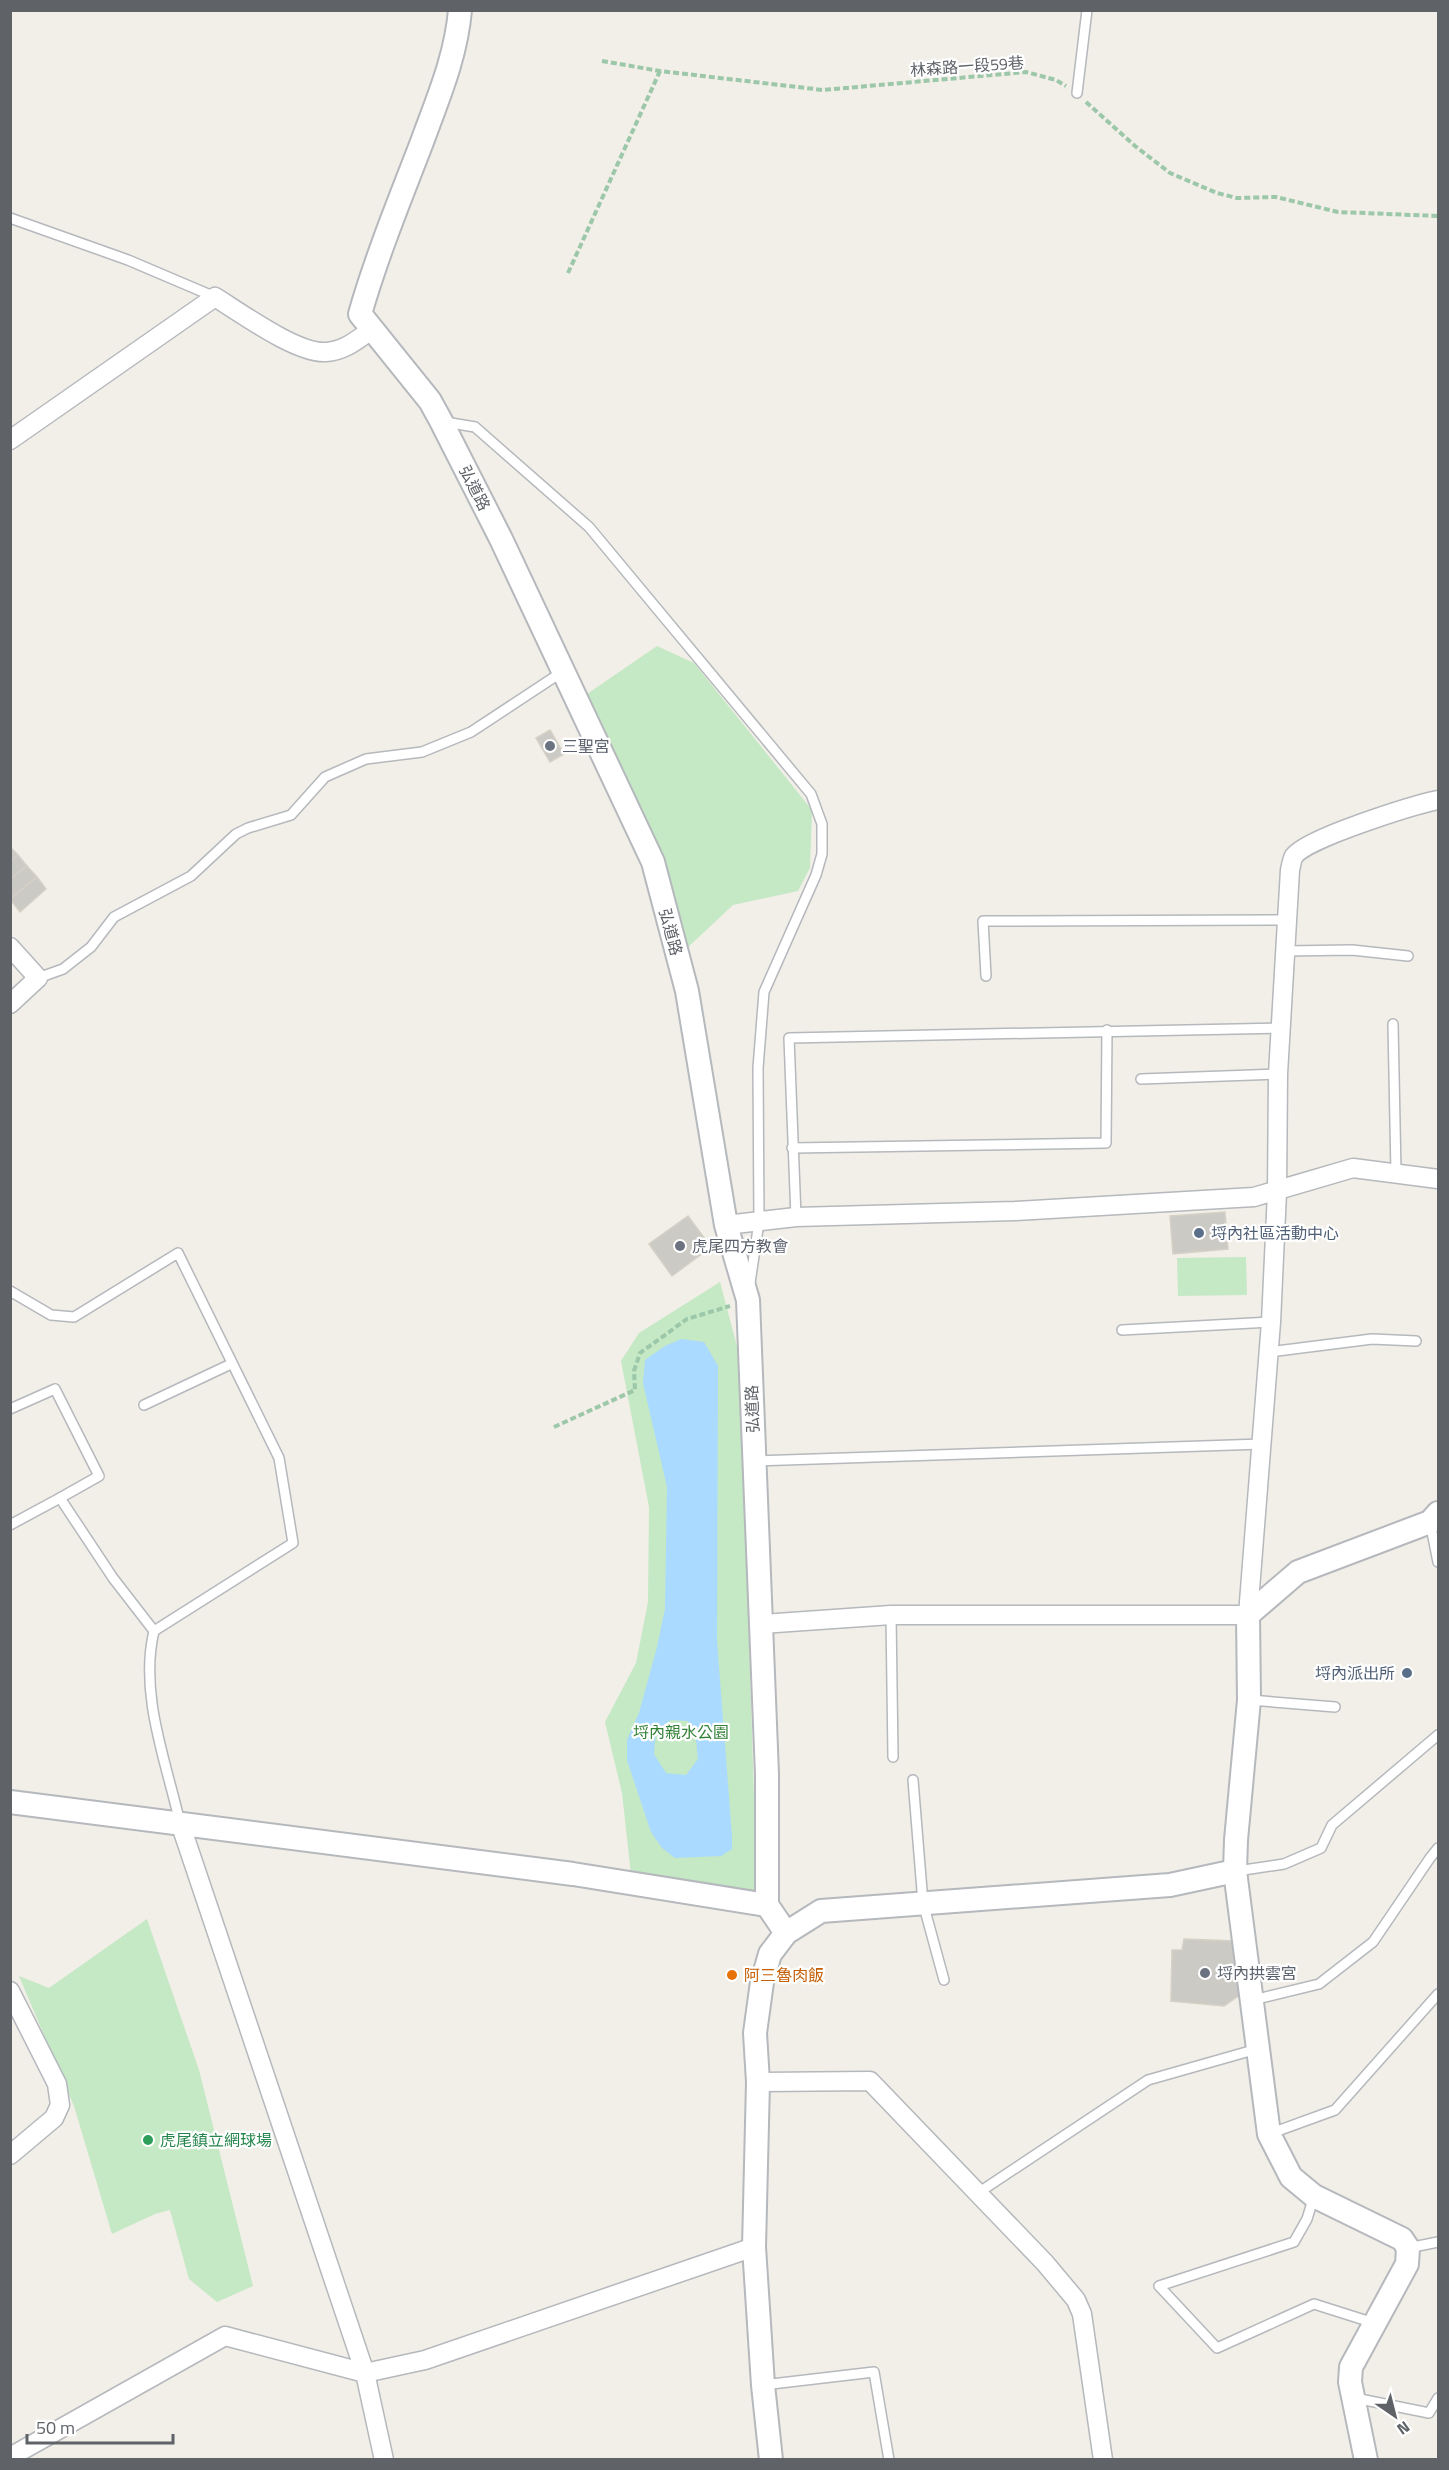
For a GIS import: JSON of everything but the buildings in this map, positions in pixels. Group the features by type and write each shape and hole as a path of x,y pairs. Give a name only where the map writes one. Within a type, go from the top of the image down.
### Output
{"street":[{"name":"弘道路","path":"460,10 458,37 447,77 373,269 360,314 430,402 501,539 653,862 687,991 726,1225 748,1300 767,1774 767,1905"},
{"path":"10,440 215,297 287,342 325,352 348,346 371,330"},
{"path":"1366,2460 1350,2382 1351,2367 1407,2264 1408,2248 1402,2239 1314,2196 1290,2177 1269,2134 1235,1871 1236,1840 1249,1700 1248,1615 1271,1322 1277,1192 1278,1074 1290,870 1294,856 1308,846 1356,825 1417,804 1438,800"},
{"path":"10,947 38,978 10,1004"},
{"path":"726,1225 796,1217 1015,1212 1254,1197 1353,1168 1438,1179"},
{"path":"761,1624 891,1615 1248,1615 1298,1572 1434,1518"},
{"path":"10,1803 573,1874 767,1905 786,1933"},
{"path":"180,1823 365,2373 384,2460"},
{"path":"771,2460 763,2385 754,2247 758,2082 755,2033 762,1982 770,1954 786,1933 821,1911 1170,1885 1235,1871"},
{"path":"10,1991 57,2084 60,2105 54,2118 10,2155"},
{"path":"758,2082 870,2081 1045,2263 1076,2300 1083,2314 1103,2460"},
{"path":"10,2457 225,2336 365,2373 425,2360 754,2247"}],"lane":[{"path":"1077,93 1087,10"},
{"path":"10,218 128,260 215,297"},
{"path":"441,421 475,427 590,527 811,794 822,824 822,854 816,875 764,992 758,1068 759,1222 748,1300"},
{"path":"38,978 63,969 72,962 91,947 114,918 192,876 236,834 291,815 325,777 366,759 422,752 471,732 564,671"},
{"path":"986,976 983,921 1287,920"},
{"path":"1285,951 1352,950 1408,956"},
{"path":"1393,1024 1396,1173"},
{"path":"796,1217 789,1038 1280,1028"},
{"path":"792,1148 1106,1143 1107,1030"},
{"path":"1141,1079 1278,1074"},
{"path":"10,1291 51,1315 74,1317 178,1252 279,1458 293,1543 154,1631 150,1646 149,1692 180,1823"},
{"path":"1122,1330 1271,1322"},
{"path":"1269,1352 1371,1339 1416,1341"},
{"path":"144,1405 231,1364"},
{"path":"10,1409 55,1389 99,1476 10,1526"},
{"path":"755,1461 1262,1444"},
{"path":"60,1498 113,1578 154,1631"},
{"path":"1434,1518 1438,1562"},
{"path":"891,1615 892,1757"},
{"path":"1249,1700 1335,1707"},
{"path":"1235,1871 1284,1864 1321,1848 1332,1825 1438,1735"},
{"path":"913,1780 923,1903 944,1980"},
{"path":"1250,2001 1319,1984 1373,1942 1438,1848"},
{"path":"1269,2134 1335,2110 1438,1994"},
{"path":"978,2193 1148,2080 1257,2049"},
{"path":"1314,2196 1307,2219 1294,2241 1159,2286 1217,2348 1314,2304 1375,2323"},
{"path":"1408,2248 1438,2242"},
{"path":"763,2385 874,2372 889,2460"},
{"path":"1353,2398 1429,2413 1438,2398"}],"path":[{"name":"林森路一段59巷","path":"602,61 660,71 823,90 1026,72 1056,80 1077,93 1135,146 1170,173 1217,193 1237,198 1276,197 1338,212 1438,216"},
{"path":"568,273 660,71"},
{"path":"554,1427 635,1390 634,1371 640,1353 687,1319 748,1300"}],"green space":[{"path":"657,646 694,663 812,810 810,868 798,891 733,905 685,950 662,861 587,694"},
{"path":"1246,1257 1247,1295 1178,1296 1177,1258"},
{"name":"埒內親水公園","path":"720,1282 740,1358 757,1892 693,1889 631,1874 622,1793 605,1722 636,1663 648,1602 649,1507 621,1361 639,1333"},
{"path":"147,1919 199,2070 253,2286 217,2302 189,2279 170,2210 155,2214 112,2234 74,2106 19,1976 49,1988"}],"water":[{"path":"681,1339 704,1342 718,1366 717,1641 732,1836 732,1849 721,1856 675,1858 662,1848 651,1832 627,1760 627,1740 639,1713 665,1609 667,1487 643,1383 645,1360 665,1346","holes":["671,1720 688,1721 696,1740 698,1759 686,1775 666,1773 654,1754 656,1730"]}],"place":[{"name":"三聖宮","path":"550,746"},
{"name":"埒內社區活動中心","path":"1199,1233"},
{"name":"虎尾四方教會","path":"680,1246"},
{"name":"埒內派出所","path":"1407,1673"},
{"name":"埒內拱雲宮","path":"1205,1973"},
{"name":"阿三魯肉飯","path":"732,1975"},
{"name":"虎尾鎮立網球場","path":"148,2140"}]}
